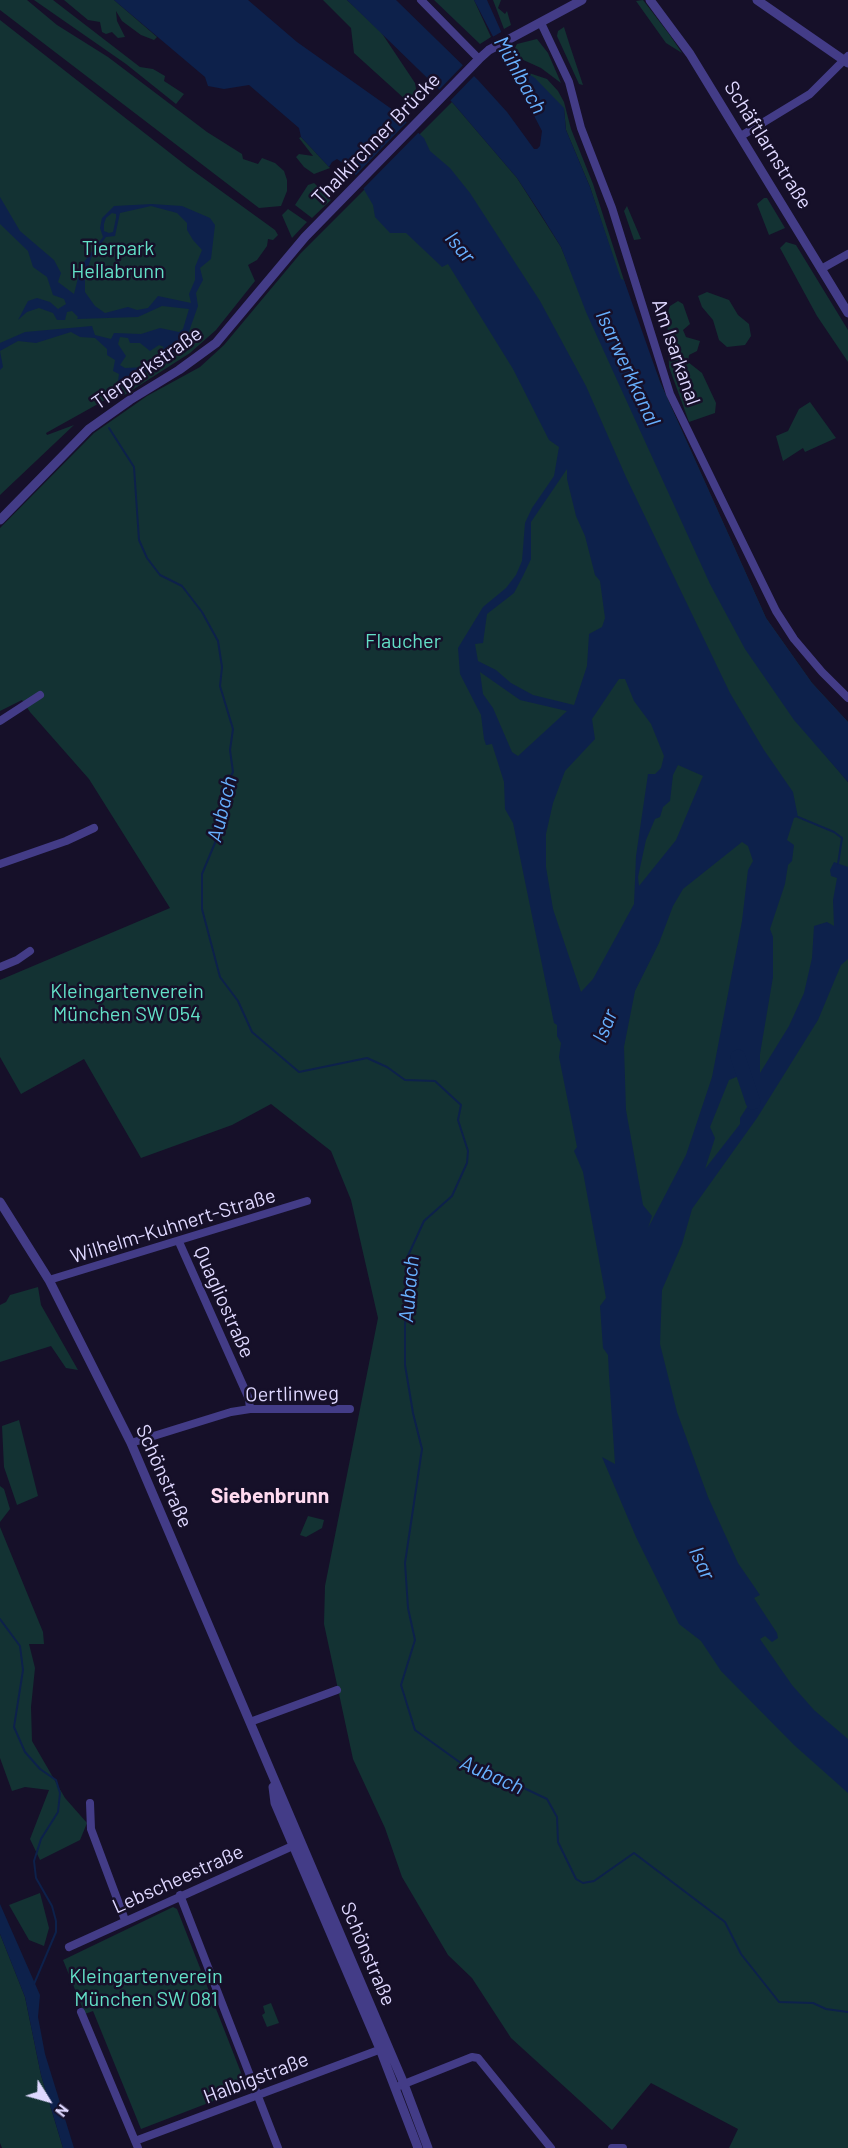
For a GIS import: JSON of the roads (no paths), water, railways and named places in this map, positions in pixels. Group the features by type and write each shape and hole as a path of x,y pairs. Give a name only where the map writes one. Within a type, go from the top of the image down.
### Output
{"street":[{"path":"421,0 475,62 489,50 582,0"},
{"name":"Schäftlarnstraße","path":"650,0 690,54 848,314"},
{"path":"741,136 804,98 847,60 762,1"},
{"name":"Am Isarkanal","path":"541,22 569,82 581,128 612,208 670,394 776,611 814,663 848,698"},
{"name":"Thalkirchner Brücke","path":"305,237 475,62"},
{"name":"Tierparkstraße","path":"0,520 89,429 216,343 305,237"},
{"path":"821,269 848,254"},
{"path":"0,721 40,695"},
{"path":"0,864 66,841 94,828"},
{"path":"0,967 17,960 30,951"},
{"name":"Wilhelm-Kuhnert-Straße","path":"49,1280 307,1201"},
{"name":"Schönstraße","path":"0,1202 49,1280 131,1443 272,1776 275,1803 297,1844 428,2148"},
{"name":"Quagliostraße","path":"179,1242 249,1399 250,1409"},
{"name":"Oertlinweg","path":"131,1443 210,1417 250,1409 350,1410"},
{"path":"250,1722 337,1689"},
{"path":"90,1803 92,1829 125,1920"},
{"name":"Lebscheestraße","path":"69,1947 297,1844"},
{"path":"180,1895 278,2148"},
{"path":"81,2012 136,2145"},
{"name":"Halbigstraße","path":"136,2145 258,2095 384,2048"},
{"path":"400,2086 472,2057 478,2058 551,2148"},
{"name":"Schönstraße","path":"400,2086 418,2148"}],"water":[{"name":"Isar","path":"114,0 248,0 297,42 393,110 424,138 430,151 450,168 470,193 540,301 586,386 626,477 730,693 764,750 793,792 798,817 794,818 787,840 794,845 792,861 788,865 785,884 770,929 773,937 773,977 760,1054 760,1073 789,1026 804,993 812,958 814,926 827,922 834,926 833,900 837,878 831,876 830,870 834,862 848,867 848,959 841,965 818,1020 757,1118 692,1209 682,1244 662,1290 660,1344 677,1412 708,1497 738,1563 760,1595 754,1598 778,1638 772,1642 765,1636 760,1639 792,1685 814,1710 848,1739 848,1793 794,1745 721,1671 701,1641 679,1624 636,1537 602,1457 615,1464 608,1355 603,1348 600,1306 606,1298 583,1172 574,1151 577,1147 559,1057 561,1043 557,1036 557,1025 554,1023 513,823 505,809 504,782 492,744 486,745 481,715 460,674 458,648 483,607 506,588 516,575 522,561 525,523 532,508 554,476 559,447 549,440 513,369 448,264 442,267 406,233 390,233 375,217 373,205 352,169 337,159 329,167 301,137 299,128 249,85 224,89 208,86 205,77","holes":["567,469 567,479 576,516 585,536 595,575 600,581 605,618 602,627 589,634 587,666 574,705 533,695 511,683 496,670 478,661 475,644 483,643 487,614 514,593 531,559 531,522","480,672 520,700 567,711 518,756 512,752 493,708 483,694","619,679 625,679 634,701 651,724 664,756 661,768 655,774 648,774 636,856 634,904 593,979 581,992 553,909 546,867 546,834 553,803 565,771 595,739 592,719","678,765 703,776 676,840 639,886 638,877 646,840 655,819 660,817 663,807 670,801 673,775","742,842 748,846 753,861 748,870 742,921 712,1077 686,1155 648,1228 652,1216 643,1205 626,1110 624,1047 635,991 659,943 673,906 683,889","746,1073 749,1104 740,1118 740,1124 705,1169 715,1138 710,1127 729,1080"]},
{"path":"347,0 396,0 478,80 507,112 534,149 537,149 540,146 542,131 474,0 487,0 517,67 535,78 564,108 566,130 590,187 621,279 624,280 660,382 766,618 812,683 848,722 848,782 794,720 745,649 710,584 586,312 561,247 540,213 517,178 452,102"},
{"path":"0,197 20,231 54,260 61,273 58,282 74,294 81,266 103,237 100,228 102,218 114,206 152,204 182,206 210,218 215,225 211,259 200,268 203,280 196,293 198,306 187,337 164,362 126,384 118,381 119,374 113,371 115,360 107,355 107,349 95,338 80,337 71,332 36,343 18,341 0,351 0,343 25,332 92,326 95,335 111,339 114,333 141,334 160,328 179,332 183,329 189,309 162,306 138,317 77,319 78,317 72,311 67,312 65,320 57,320 53,313 39,308 27,312 18,320 28,301 37,298 50,302 58,309 66,304 64,299 53,295 47,277 33,267 28,251 0,224","holes":["151,206 177,213 187,223 187,230 202,250 195,267 195,280 189,294 191,303 158,296 148,308 137,310 128,307 105,313 95,306 85,292 85,277 91,258 106,237 115,236 120,213","112,213 116,214 116,218 113,232 109,233 104,231 104,224 106,218","120,337 128,338 130,343 140,343 150,351 159,345 164,347 147,367 125,368 120,365 126,356 118,344"]},
{"path":"0,351 3,367 0,370"},
{"path":"0,1904 40,1995 38,2017 45,2054 74,2148 63,2148 41,2075 25,1997 0,1934"}],"waterway":[{"name":"Aubach","path":"109,428 134,467 139,540 147,558 160,575 182,586 202,612 218,641 222,667 220,686 233,729 230,750 233,772 222,794 222,826 202,874 202,909 220,977 238,1001 252,1032 299,1072 367,1058 387,1067 405,1080 435,1081 461,1105 458,1120 468,1151 467,1163 452,1196 424,1221 407,1258 412,1276 405,1324 405,1365 422,1449 405,1563 408,1608 415,1640 401,1685 415,1730 465,1766 509,1781 547,1799 557,1817 558,1842 576,1879 583,1883 594,1881 634,1853 725,1922 741,1954 779,2002 813,2003 826,2009 848,2012"},
{"path":"798,817 834,832 842,838 838,864"},
{"path":"738,1057 753,1102"},
{"path":"0,1619 20,1646 23,1670 14,1727 25,1752 40,1769 56,1780 60,1793 58,1812 41,1839 34,1861 36,1878 52,1906 56,1921 56,1932 34,1984"}],"district":[{"name":"Siebenbrunn","path":"270,1496"}],"water label":[{"name":"Mühlbach","path":"520,75"},
{"name":"Isarwerkkanal","path":"628,368"}],"park label":[{"name":"Tierpark Hellabrunn","path":"118,260"},
{"name":"Flaucher","path":"403,641"},
{"name":"Kleingartenverein München SW 054","path":"127,1002"},
{"name":"Kleingartenverein München SW 081","path":"146,1988"}]}
